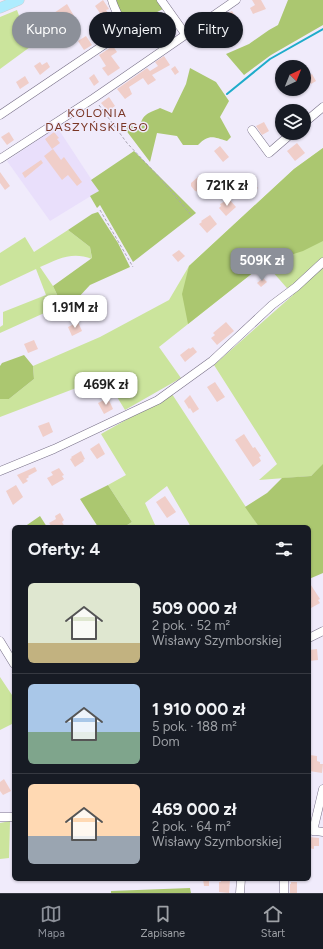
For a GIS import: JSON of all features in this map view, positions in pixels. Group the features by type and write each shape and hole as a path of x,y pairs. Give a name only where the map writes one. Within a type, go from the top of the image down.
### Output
{"main road":[{"path":"0,8 19,0"}],"street":[{"path":"0,115 120,34 122,29 121,24 112,0"},
{"path":"161,0 184,32"},
{"path":"219,12 236,0"},
{"path":"1,159 184,36"},
{"path":"311,117 323,107"},
{"path":"252,130 268,153 284,140"},
{"path":"0,471 54,449 158,400 212,361 272,305 296,287 323,262"},
{"path":"311,637 323,631"},
{"path":"0,641 12,661"},
{"path":"323,789 311,830 323,832"},
{"path":"0,817 12,817"},
{"path":"240,893 241,881"},
{"path":"284,881 284,893"}],"path":[{"path":"94,98 127,143 161,179 192,216"},
{"path":"100,210 134,267"}],"shaded area":[{"path":"57,127 99,191 50,221 7,161"}],"green space":[{"path":"114,0 157,0 163,9 157,12 119,12"},
{"path":"288,0 323,0 323,25 271,55 244,75 226,54 243,48 278,25"},
{"path":"12,12 12,48 29,48 0,69 0,17"},
{"path":"190,68 216,82 229,101 220,117 231,137 227,141 211,137 205,139 198,145 183,145 177,136 157,133 150,162 122,125 140,127 144,117 160,108 172,113 186,84"},
{"path":"323,148 323,465 311,476 259,480 277,464 214,365 293,295 265,263 159,347 181,378 125,410 105,377 0,417 0,399 9,399 34,379 33,366 100,337 169,300 189,266 294,169"},
{"path":"323,148 323,241 303,251 265,263 188,324 182,294 189,266 294,169"},
{"path":"134,151 196,213 133,262 100,205 97,208 90,196 99,191 91,180"},
{"path":"98,212 118,243 130,267 90,285 77,299 62,305 53,286 92,258 90,247 68,230 92,214"},
{"path":"68,230 90,247 92,259 78,256 65,257 40,267 53,286 62,305 0,333 0,327 3,325 3,312 46,295 36,269 0,286 0,253 25,237 34,252"},
{"path":"24,355 33,366 34,379 9,399 0,399 0,366 2,363"},
{"path":"172,394 258,525 190,525 167,486 145,503 155,525 127,525 132,522 108,485 126,475 101,434"},
{"path":"323,464 323,573 311,578 311,525 258,525 245,507 267,493 282,478 311,476"},
{"path":"108,485 132,522 127,525 97,525 80,499"},
{"path":"40,516 46,525 27,525"},
{"path":"0,677 12,695 12,724 0,730"},
{"path":"10,821 9,858 0,859 0,823"},
{"path":"190,888 191,893 111,893 111,891"}],"building":[{"path":"103,0 109,9 106,10 107,12 99,12 95,6"},
{"path":"252,0 261,0 266,9 253,14 250,8 255,5"},
{"path":"67,4 72,12 55,12"},
{"path":"86,36 89,40 89,47 84,50 81,46 81,39"},
{"path":"110,48 114,48 117,52 111,56 120,68 108,76 102,68 106,66 99,55"},
{"path":"164,56 170,65 152,75 156,80 148,85 143,78 129,87 132,94 125,99 117,89 147,68 150,71 158,66 155,62"},
{"path":"40,62 42,65 47,62 50,67 40,75 34,66"},
{"path":"175,66 179,72 175,75 171,69"},
{"path":"94,74 99,82 94,86 89,78"},
{"path":"311,75 316,81 311,84"},
{"path":"25,76 29,83 20,89 16,82"},
{"path":"109,97 115,106 108,111 101,103"},
{"path":"264,122 269,131 262,135 256,126"},
{"path":"9,132 14,140 7,145 1,137"},
{"path":"54,132 59,138 57,139 60,143 52,149 45,139"},
{"path":"297,143 305,153 295,161 287,151"},
{"path":"220,146 229,157 223,162 214,151"},
{"path":"53,149 61,160 64,157 82,182 77,186 68,175 62,180 44,156"},
{"path":"41,160 43,163 25,178 22,173"},
{"path":"0,172 10,186 5,190 0,183"},
{"path":"204,176 208,181 199,192 195,191 191,186 191,183 198,177 200,179"},
{"path":"250,179 258,188 246,198 238,189"},
{"path":"229,199 236,207 226,216 219,208 221,206 220,204"},
{"path":"210,215 217,224 207,233 199,224"},
{"path":"179,250 185,256 178,262 172,255"},
{"path":"263,278 267,282 261,287 257,283"},
{"path":"78,322 82,331 72,336 68,327"},
{"path":"226,322 234,331 217,345 211,338 215,335 213,333"},
{"path":"34,340 38,349 28,353 24,344"},
{"path":"193,347 197,352 185,362 180,355 189,348 190,349"},
{"path":"215,382 225,397 217,402 207,387"},
{"path":"190,395 199,409 193,413 184,401"},
{"path":"108,398 113,409 104,414 98,403"},
{"path":"49,422 53,432 43,437 38,426"},
{"path":"244,434 253,448 255,447 261,456 259,457 261,461 253,467 235,440"},
{"path":"99,443 105,454 97,459 90,449"},
{"path":"81,451 85,459 75,467 70,459"},
{"path":"35,467 37,471 28,476 29,477 26,479 28,481 23,484 17,475"},
{"path":"59,468 64,475 62,476 64,479 52,486 47,478 53,475 51,472"},
{"path":"16,485 23,497 13,505 6,491"},
{"path":"165,496 176,512 167,518 156,502"},
{"path":"60,513 64,520 62,522 64,525 50,525 49,523 56,519 55,516"},
{"path":"311,585 320,599 318,600 320,603 311,608"},
{"path":"317,649 318,660 311,661 311,650"},
{"path":"311,755 317,756 317,761 320,762 320,764 323,764 322,773 311,771"},
{"path":"4,779 11,791 3,795 0,791 0,782"},
{"path":"311,837 319,838 319,846 314,846 314,849 311,848"},
{"path":"203,881 209,881 209,886 204,886"},
{"path":"230,881 229,893 219,892 219,882"},
{"path":"291,882 297,882 297,893 290,893"}],"waterway":[{"path":"227,94 270,59 323,29"}],"district":[{"name":"KOLONIA DASZYŃSKIEGO","path":"97,120"}]}
